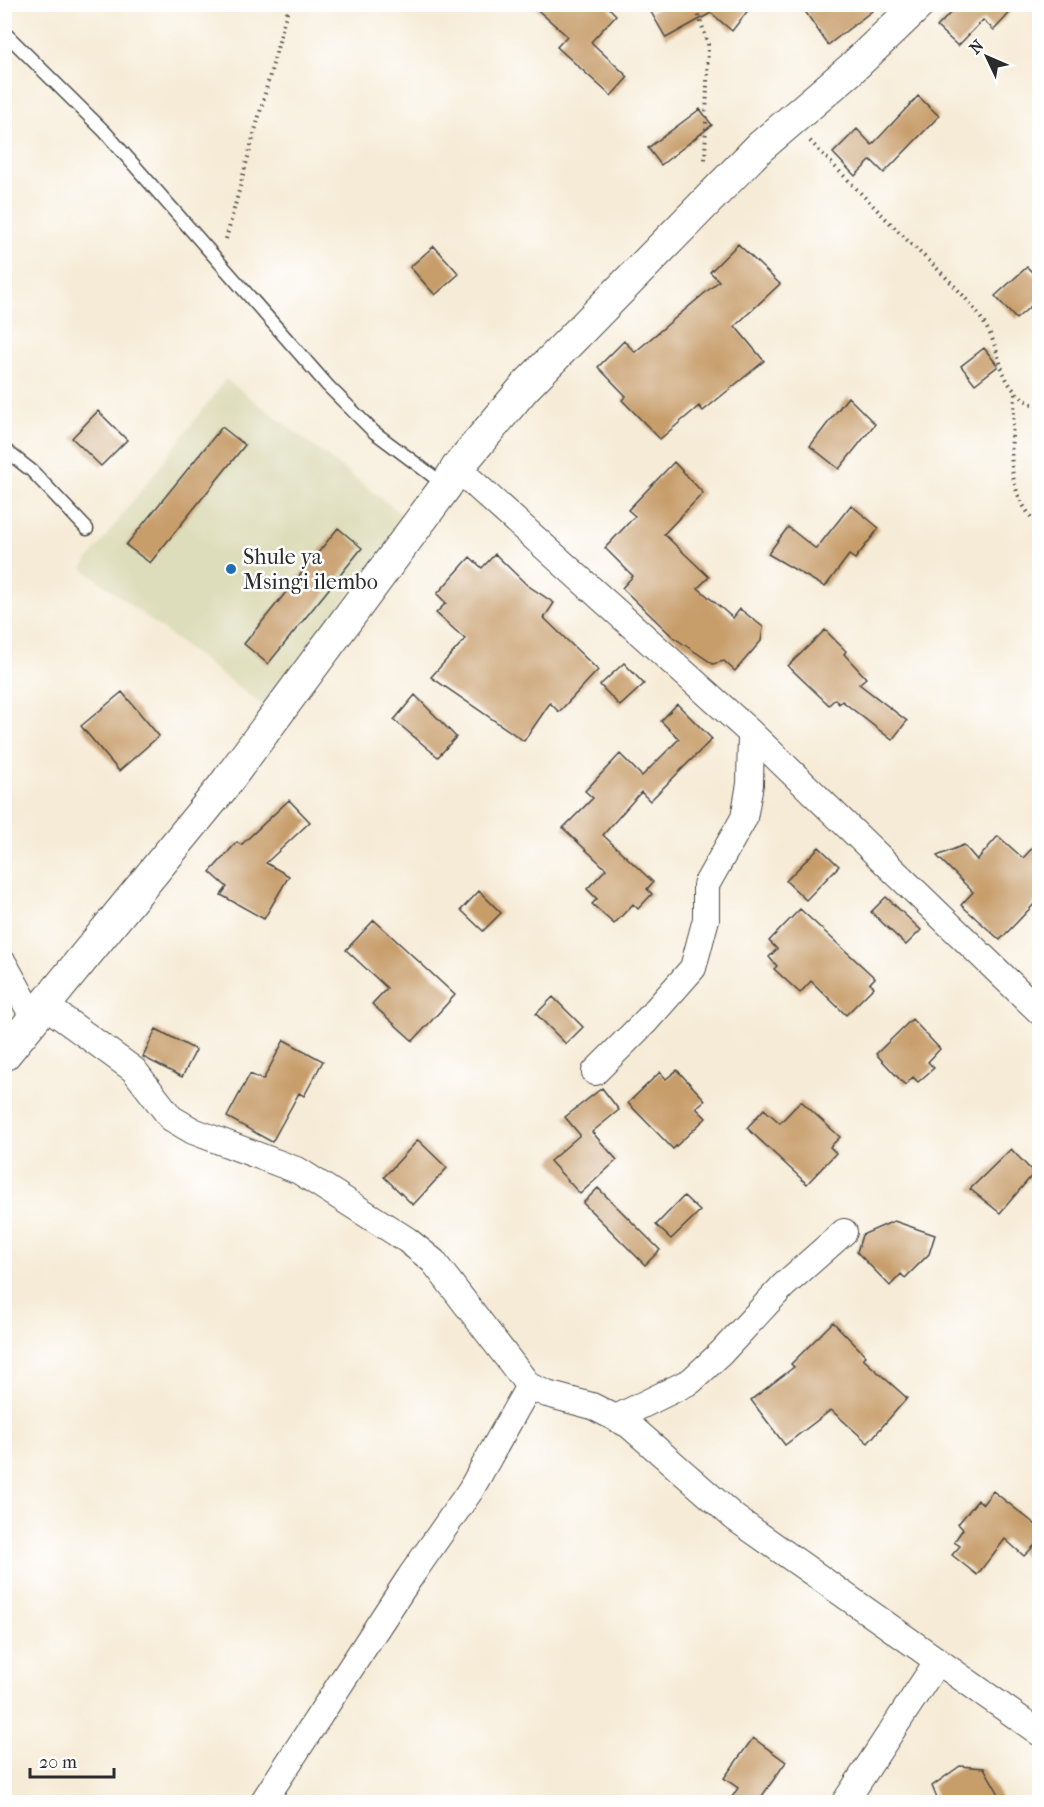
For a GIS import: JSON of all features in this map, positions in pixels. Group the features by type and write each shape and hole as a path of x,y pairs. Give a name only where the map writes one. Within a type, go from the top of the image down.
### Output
{"street":[{"path":"4,1055 41,1013 222,788 452,477 525,387 760,147 919,4"},
{"path":"452,477 750,733 1040,1012"},
{"path":"595,1072 647,1020 693,968 706,919 706,885 744,818 750,784 750,733"},
{"path":"4,964 41,1013 134,1070 171,1118 193,1131 299,1171 407,1240 433,1261 529,1386 547,1394 592,1406 616,1418 659,1449 735,1518 1040,1733"},
{"path":"616,1418 691,1381 721,1353 783,1286 844,1232"},
{"path":"263,1803 410,1576 470,1491 529,1386"},
{"path":"845,1803 937,1662"}],"lane":[{"path":"4,32 105,132 328,386 374,432 452,477"},
{"path":"4,448 32,471 87,529"}],"path":[{"path":"219,263 289,4"},
{"path":"695,4 708,44 703,206"},
{"path":"790,121 938,270 982,319 992,336 1006,383 1021,400 1040,408"},
{"path":"1015,393 1013,479 1024,510 1040,527"}],"shaded area":[{"path":"226,379 407,518 263,706 82,568"}],"building":[{"path":"531,4 605,4 616,15 591,42 628,77 611,96 557,47 567,36"},
{"path":"665,4 753,4 732,31 711,13 666,38 651,12"},
{"path":"800,4 881,4 828,45"},
{"path":"959,4 1018,4 994,30 983,20 958,46 937,27"},
{"path":"918,96 939,116 884,173 871,160 855,176 833,153 857,129 872,145"},
{"path":"700,109 712,125 661,165 648,148"},
{"path":"738,244 780,284 735,326 764,361 703,411 699,406 660,439 622,400 626,396 598,367 624,341 635,352 719,281 710,272"},
{"path":"434,246 459,274 435,295 410,267"},
{"path":"1027,267 1040,280 1040,298 1016,319 995,296"},
{"path":"984,348 998,366 975,384 961,366"},
{"path":"848,397 875,424 839,469 810,446"},
{"path":"98,411 127,440 101,466 72,438"},
{"path":"222,427 245,445 150,563 126,545"},
{"path":"674,462 703,493 664,534 709,577 698,588 733,618 740,609 763,627 761,641 735,671 724,661 713,664 673,637 622,588 633,576 605,548 635,516 628,510"},
{"path":"851,505 879,528 855,559 849,555 825,587 768,554 788,527 816,549"},
{"path":"338,528 362,548 268,664 244,644"},
{"path":"495,554 527,585 554,603 544,618 598,670 559,712 550,703 524,741 431,677 465,639 436,613 446,603 437,594 470,557 482,568"},
{"path":"825,630 846,651 844,654 866,678 859,684 907,721 892,740 842,701 839,704 835,699 829,705 788,666"},
{"path":"624,663 644,684 620,706 600,685"},
{"path":"122,692 159,736 119,771 81,726"},
{"path":"415,695 456,737 438,757 394,720"},
{"path":"677,704 712,739 650,801 641,792 603,835 653,882 647,889 652,894 638,909 633,904 614,924 592,904 597,899 587,889 606,869 563,828 593,798 585,791 620,754 642,776 679,739 661,721"},
{"path":"289,800 310,822 266,863 289,876 264,919 221,895 227,887 210,872 237,842 241,845"},
{"path":"998,836 1023,858 1040,840 1040,898 1000,940 961,905 973,892 937,856 964,845 977,860"},
{"path":"819,847 839,866 806,900 786,881"},
{"path":"479,891 501,913 483,931 461,910"},
{"path":"886,897 921,930 906,945 871,912"},
{"path":"800,909 875,978 870,983 874,987 846,1015 811,981 800,993 774,969 777,966 769,957 777,949 769,941"},
{"path":"374,920 455,995 413,1041 372,1004 387,988 346,950"},
{"path":"553,997 583,1027 566,1044 536,1014"},
{"path":"912,1019 940,1049 928,1062 934,1068 918,1082 913,1077 905,1085 876,1054"},
{"path":"156,1029 196,1050 182,1077 143,1057"},
{"path":"284,1040 323,1061 304,1096 299,1093 272,1142 227,1117 250,1074 263,1080"},
{"path":"677,1070 705,1100 696,1108 706,1118 673,1149 628,1103 660,1072 666,1079"},
{"path":"602,1088 619,1110 592,1132 617,1160 580,1194 550,1161 580,1135 565,1117"},
{"path":"801,1101 840,1137 830,1147 836,1153 807,1184 747,1128 764,1109 780,1123"},
{"path":"418,1140 447,1168 413,1205 384,1177"},
{"path":"1011,1149 1034,1173 1000,1213 970,1189"},
{"path":"598,1188 660,1250 645,1265 583,1203"},
{"path":"684,1196 700,1211 671,1239 656,1225"},
{"path":"894,1221 935,1235 929,1254 905,1278 901,1274 890,1286 857,1252 862,1235"},
{"path":"833,1322 866,1356 863,1359 907,1398 868,1443 831,1410 785,1445 751,1400 794,1367 791,1364"},
{"path":"993,1491 1040,1528 1040,1540 1024,1556 1005,1539 977,1575 952,1555 960,1546 954,1542 963,1529 958,1524 978,1500 983,1504"},
{"path":"753,1738 786,1762 757,1803 728,1803 738,1788 724,1778"},
{"path":"960,1766 984,1768 1004,1803 939,1803 932,1786"}],"place":[{"name":"Shule ya Msingi ilembo","path":"231,569"}]}
